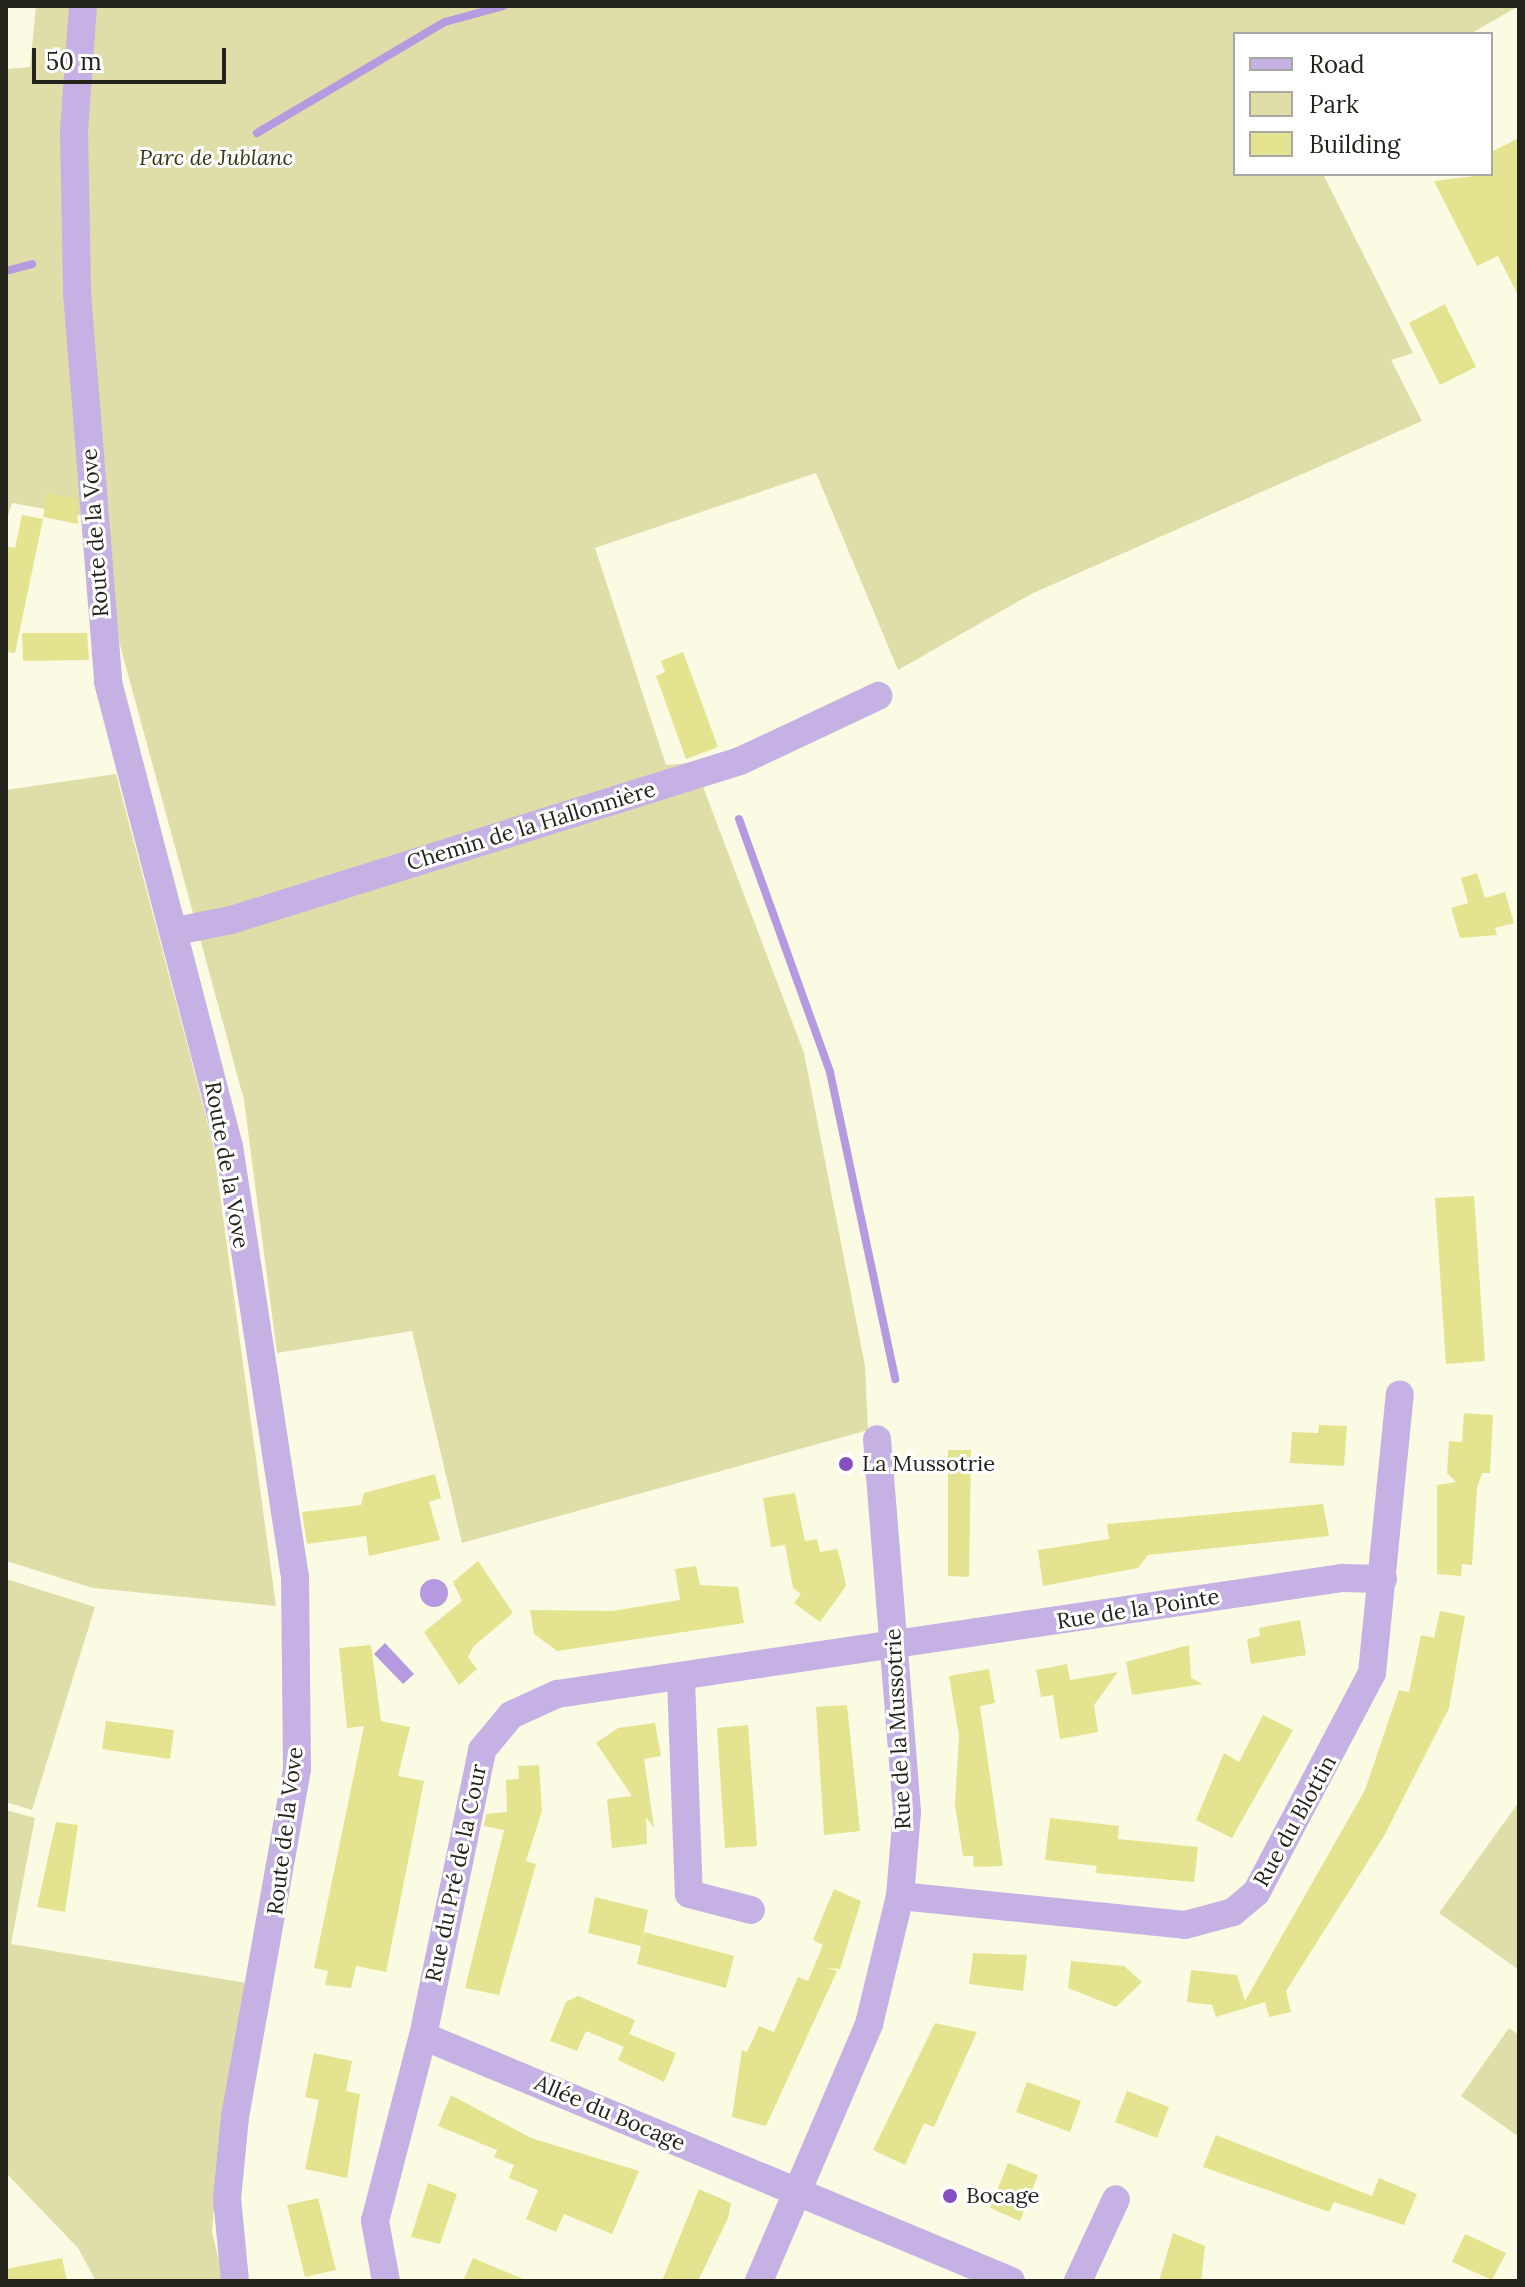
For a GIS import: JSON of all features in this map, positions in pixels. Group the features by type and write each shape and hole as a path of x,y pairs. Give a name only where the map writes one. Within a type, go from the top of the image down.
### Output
{"street":[{"name":"Route de la Vove","path":"83,6 74,131 77,293 97,584 108,682 176,931 229,1146 295,1576 297,1769 235,2117 227,2198 235,2281"},
{"name":"Chemin de la Hallonnière","path":"176,931 231,920 740,761 878,696"},
{"name":"Rue du Blottin","path":"900,1896 1185,1925 1233,1912 1256,1893 1360,1704 1372,1673 1400,1394"},
{"name":"Rue de la Mussotrie","path":"759,2281 869,2024 900,1896 907,1812 877,1439"},
{"name":"Rue de la Pointe","path":"893,1647 1342,1578 1383,1579"},
{"name":"Rue du Pré de la Cour","path":"386,2281 375,2221 423,2036 482,1750 511,1715 557,1694 893,1647"},
{"path":"681,1679 689,1894 751,1910"},
{"name":"Allée du Bocage","path":"423,2036 1011,2281"},
{"path":"1078,2281 1116,2199"}],"green space":[{"name":"Parc de Jublanc","path":"36,6 1519,6 1474,32 1233,32 1233,176 1324,176 1413,353 1391,360 1422,421 1031,594 898,670 816,473 595,548 666,765 694,763 804,1053 865,1366 868,1430 462,1543 412,1331 277,1353 244,1100 120,645 84,385 83,516 12,503 6,522 6,69 30,67"},
{"path":"116,774 213,1143 276,1606 93,1588 6,1561 6,790"},
{"path":"6,1579 95,1607 32,1810 6,1802"},
{"path":"1519,1802 1519,1970 1439,1913"},
{"path":"6,1810 35,1818 11,1944 253,1984 220,2141 212,2232 224,2281 96,2281 78,2248 6,2173"},
{"path":"1509,2028 1519,2035 1519,2137 1461,2096"}],"shaded area":[{"path":"434,1579 444,1583 448,1593 444,1603 434,1607 424,1603 420,1593 424,1583"},
{"path":"385,1643 414,1674 403,1684 374,1654"}],"building":[{"path":"1519,138 1519,297 1498,256 1477,266 1434,181 1493,176 1493,151"},
{"path":"1445,304 1476,367 1440,385 1409,323"},
{"path":"47,493 76,499 78,524 43,517"},
{"path":"22,515 43,519 15,653 6,652 6,546 15,548"},
{"path":"22,633 87,633 89,660 23,661"},
{"path":"683,652 718,747 686,759 656,676 665,672 661,661"},
{"path":"1477,873 1485,898 1505,892 1514,923 1495,928 1497,935 1460,938 1451,908 1468,903 1461,878"},
{"path":"1474,1196 1485,1361 1446,1364 1435,1198"},
{"path":"1464,1413 1493,1415 1490,1473 1482,1473 1477,1488 1472,1565 1462,1564 1461,1576 1437,1574 1437,1485 1456,1482 1447,1473 1449,1441 1462,1442"},
{"path":"1319,1425 1347,1426 1344,1466 1290,1463 1292,1432 1318,1433"},
{"path":"948,1450 971,1450 969,1577 948,1576"},
{"path":"435,1474 441,1498 429,1502 440,1540 369,1556 366,1536 307,1544 302,1512 361,1505 364,1493"},
{"path":"795,1493 805,1541 817,1539 820,1552 837,1549 846,1586 820,1622 794,1603 801,1594 793,1588 785,1545 771,1547 763,1498"},
{"path":"1323,1504 1329,1536 1148,1555 1138,1568 1043,1586 1038,1550 1109,1539 1107,1524"},
{"path":"478,1561 513,1613 474,1646 468,1657 477,1669 459,1685 424,1632 462,1601 453,1582"},
{"path":"696,1566 700,1585 738,1587 744,1623 557,1651 534,1634 530,1610 612,1611 680,1600 675,1569"},
{"path":"1440,1611 1465,1616 1449,1708 1384,1836 1286,1991 1291,2012 1269,2017 1265,2002 1216,2017 1212,2005 1187,2002 1191,1970 1237,1975 1245,2001 1365,1790 1399,1690 1409,1692 1421,1635 1434,1638"},
{"path":"1300,1620 1306,1655 1251,1664 1247,1639 1260,1636 1259,1628"},
{"path":"371,1645 381,1721 410,1727 398,1776 424,1781 386,1972 356,1966 351,1988 325,1985 328,1971 314,1968 364,1726 347,1728 339,1648"},
{"path":"1189,1645 1191,1678 1203,1684 1132,1695 1126,1662"},
{"path":"1067,1664 1070,1680 1118,1672 1094,1705 1098,1732 1060,1739 1053,1695 1041,1697 1036,1670"},
{"path":"989,1669 995,1703 980,1706 1003,1866 974,1867 973,1856 963,1856 955,1805 959,1736 949,1676"},
{"path":"847,1705 860,1831 824,1835 816,1707"},
{"path":"1263,1715 1293,1730 1232,1838 1196,1820 1224,1753 1239,1762"},
{"path":"106,1721 174,1730 170,1759 102,1749"},
{"path":"655,1723 661,1756 644,1759 654,1828 646,1817 647,1844 612,1848 607,1799 632,1796 596,1743 618,1728"},
{"path":"748,1725 757,1846 725,1848 717,1728"},
{"path":"539,1765 542,1811 526,1861 536,1864 499,1995 465,1988 504,1830 484,1826 486,1814 507,1812 506,1780 519,1779 518,1766"},
{"path":"1050,1818 1119,1826 1118,1839 1198,1847 1194,1882 1095,1873 1097,1866 1045,1860"},
{"path":"56,1822 78,1825 65,1912 37,1907"},
{"path":"834,1889 861,1901 840,1969 828,1968 837,1971 766,2126 732,2117 742,2050 747,2052 759,2026 774,2032 798,1977 808,1981 823,1945 813,1940"},
{"path":"595,1897 648,1910 641,1946 588,1933"},
{"path":"644,1932 734,1956 726,1988 637,1964"},
{"path":"973,1953 1027,1955 1023,1991 969,1984"},
{"path":"1071,1961 1124,1966 1142,1982 1116,2007 1068,1988"},
{"path":"578,1996 635,2020 624,2047 586,2031 577,2051 550,2041 566,2002"},
{"path":"935,2023 977,2032 934,2127 924,2123 905,2165 873,2150"},
{"path":"629,2034 676,2053 664,2082 618,2060"},
{"path":"314,2053 352,2061 346,2091 360,2094 347,2178 305,2169 319,2100 305,2097"},
{"path":"1027,2082 1081,2101 1070,2132 1016,2112"},
{"path":"1127,2091 1169,2107 1157,2138 1115,2122"},
{"path":"451,2095 531,2138 639,2171 612,2234 564,2214 556,2232 526,2219 538,2190 509,2178 514,2165 494,2157 497,2150 438,2126"},
{"path":"1216,2135 1372,2196 1379,2178 1417,2194 1404,2225 1334,2202 1329,2212 1203,2167"},
{"path":"1008,2163 1038,2175 1020,2221 990,2208"},
{"path":"428,2183 457,2194 440,2244 411,2237"},
{"path":"699,2189 731,2203 728,2218 698,2281 662,2281"},
{"path":"318,2198 336,2270 305,2277 287,2205"},
{"path":"1173,2233 1205,2246 1201,2281 1159,2281"},
{"path":"1465,2234 1506,2253 1492,2280 1452,2262"},
{"path":"62,2258 67,2281 6,2281 6,2269"},
{"path":"473,2258 528,2281 463,2281"}],"waterway":[{"path":"257,133 445,22 503,6"},
{"path":"6,271 32,264"},
{"path":"739,819 830,1072 895,1379"}],"place":[{"name":"La Mussotrie","path":"846,1464"},
{"name":"Bocage","path":"950,2196"}]}
